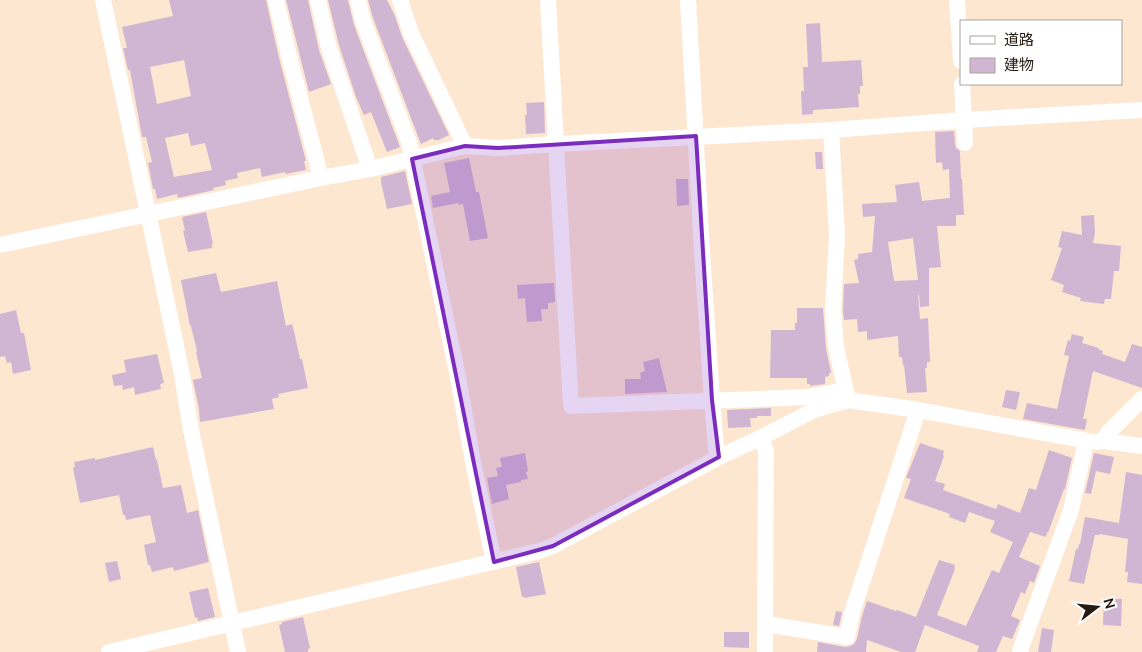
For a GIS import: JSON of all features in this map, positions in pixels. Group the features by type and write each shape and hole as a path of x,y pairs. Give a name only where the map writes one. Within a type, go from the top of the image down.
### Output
{"street":[{"path":"103,0 182,374 238,652"},
{"path":"276,0 321,178"},
{"path":"318,0 329,48 370,169"},
{"path":"358,0 363,21 409,142 494,562"},
{"path":"400,0 411,33 465,146"},
{"path":"548,0 571,406 847,395 1086,441 1104,441 1142,446"},
{"path":"688,0 712,400 716,448 719,457"},
{"path":"957,0 960,46"},
{"path":"962,85 965,143"},
{"path":"0,245 370,169 465,146 498,148 831,130 1142,110"},
{"path":"831,130 837,236 833,310 836,347 847,395"},
{"path":"109,652 539,551 553,546 719,457 847,395"},
{"path":"1104,441 1108,433 1142,399"},
{"path":"766,624 847,637 852,613 918,410"},
{"path":"760,438 766,450 765,652"},
{"path":"1020,652 1071,510 1086,441"}],"highlighted area":[{"path":"696,136 712,400 719,457 553,546 494,562 412,159 465,146 498,148"}],"building":[{"path":"169,0 266,0 306,161 304,161 306,170 262,177 260,168 237,173 238,178 225,181 226,185 213,188 214,190 178,198 177,194 157,199 148,163 152,162 146,137 142,137 130,70 128,70 123,48 127,48 122,27 173,16","holes":["184,60 191,96 157,104 150,67","188,133 191,146 205,143 212,170 174,177 165,138"]},
{"path":"286,0 308,0 319,50 331,84 309,92"},
{"path":"328,0 348,0 354,25 400,147 387,152 371,112 364,115 339,45"},
{"path":"368,0 387,0 402,37 449,135 439,140 434,140 433,138 421,144 373,18"},
{"path":"820,23 822,62 861,60 863,86 860,86 860,94 858,94 859,107 813,110 813,114 802,115 803,67 808,67 806,24"},
{"path":"544,102 545,133 526,134 526,103"},
{"path":"954,131 956,148 960,151 964,215 956,215 956,226 937,226 941,267 929,268 929,306 920,307 918,295 920,319 928,318 930,362 927,362 927,368 925,368 927,392 907,393 904,365 902,357 899,357 898,336 867,340 867,331 858,332 857,319 844,320 844,284 859,283 854,260 858,259 858,254 872,252 875,216 863,217 862,204 897,202 895,185 919,182 922,201 950,198 949,169 943,170 942,162 936,163 935,132","holes":["913,238 918,280 894,281 888,242"]},
{"path":"815,152 822,152 823,169 816,169"},
{"path":"469,158 476,192 479,192 488,238 470,241 463,204 459,205 458,203 433,208 431,196 450,192 444,163"},
{"path":"405,171 412,204 387,209 381,177"},
{"path":"676,179 688,179 689,205 677,206"},
{"path":"206,212 213,244 212,248 188,252 182,217"},
{"path":"1094,215 1095,233 1093,243 1121,246 1119,271 1114,271 1111,299 1105,299 1104,304 1080,301 1081,298 1062,292 1064,285 1051,280 1062,248 1058,247 1062,231 1082,235 1081,216"},
{"path":"216,273 221,292 277,281 286,326 292,324 308,388 278,394 279,397 272,399 274,409 200,422 193,380 202,378 181,280"},
{"path":"554,283 555,302 548,303 548,309 541,309 542,321 527,322 525,298 518,299 517,285"},
{"path":"797,308 823,308 826,349 831,372 829,376 825,377 825,384 810,386 810,384 807,384 807,378 770,378 771,330 795,330"},
{"path":"16,310 21,333 24,333 31,370 13,374 11,362 7,363 5,356 0,357 0,314"},
{"path":"1072,334 1084,337 1082,343 1099,348 1103,351 1102,354 1125,362 1132,344 1142,347 1142,388 1093,371 1083,419 1087,419 1085,430 1023,419 1027,403 1057,409 1069,356 1064,355 1068,340 1070,341"},
{"path":"157,354 164,383 160,384 161,389 135,395 134,387 123,390 122,385 114,386 112,375 126,372 124,360"},
{"path":"659,358 667,392 625,394 625,379 641,379 640,373 645,371 643,362"},
{"path":"1006,390 1020,392 1016,410 1002,407"},
{"path":"771,408 771,416 750,418 751,427 728,428 727,410"},
{"path":"920,443 944,451 935,481 945,484 943,490 996,509 998,504 1020,513 1029,488 1036,490 1049,450 1072,458 1065,489 1046,537 1030,532 1019,557 1040,566 1034,583 1030,581 1025,594 1021,592 1011,616 1020,620 1012,639 1003,636 996,652 977,652 979,646 925,625 915,652 901,652 867,640 866,652 817,652 818,642 845,647 854,644 867,601 916,617 939,560 955,565 955,569 937,615 966,626 992,570 999,573 1013,542 990,532 995,521 969,512 965,523 949,517 950,514 904,498 911,479 906,478"},
{"path":"153,447 163,488 181,485 187,513 198,510 209,562 174,571 173,567 152,572 150,565 148,565 144,545 156,542 150,515 126,520 125,515 123,515 119,495 80,503 73,468 75,467 74,462 95,458 95,460"},
{"path":"525,453 528,479 506,485 509,499 492,504 487,478 498,476 496,468 502,467 500,458"},
{"path":"1094,453 1114,457 1110,474 1096,471 1091,494 1085,493"},
{"path":"1126,472 1142,475 1142,584 1127,582 1128,572 1125,572 1128,539 1100,534 1095,535 1084,584 1069,581 1076,549 1078,549 1080,544 1085,517 1119,523"},
{"path":"117,561 121,579 109,582 105,563"},
{"path":"539,562 546,594 522,597 516,567"},
{"path":"208,588 215,617 198,621 197,617 195,618 189,592"},
{"path":"1104,598 1122,599 1121,626 1103,625"},
{"path":"836,611 842,612 839,626 833,625"},
{"path":"303,617 310,648 308,652 285,652 279,625 282,622"},
{"path":"1042,628 1054,630 1051,652 1038,652"},
{"path":"724,632 749,632 749,648 724,647"}]}
